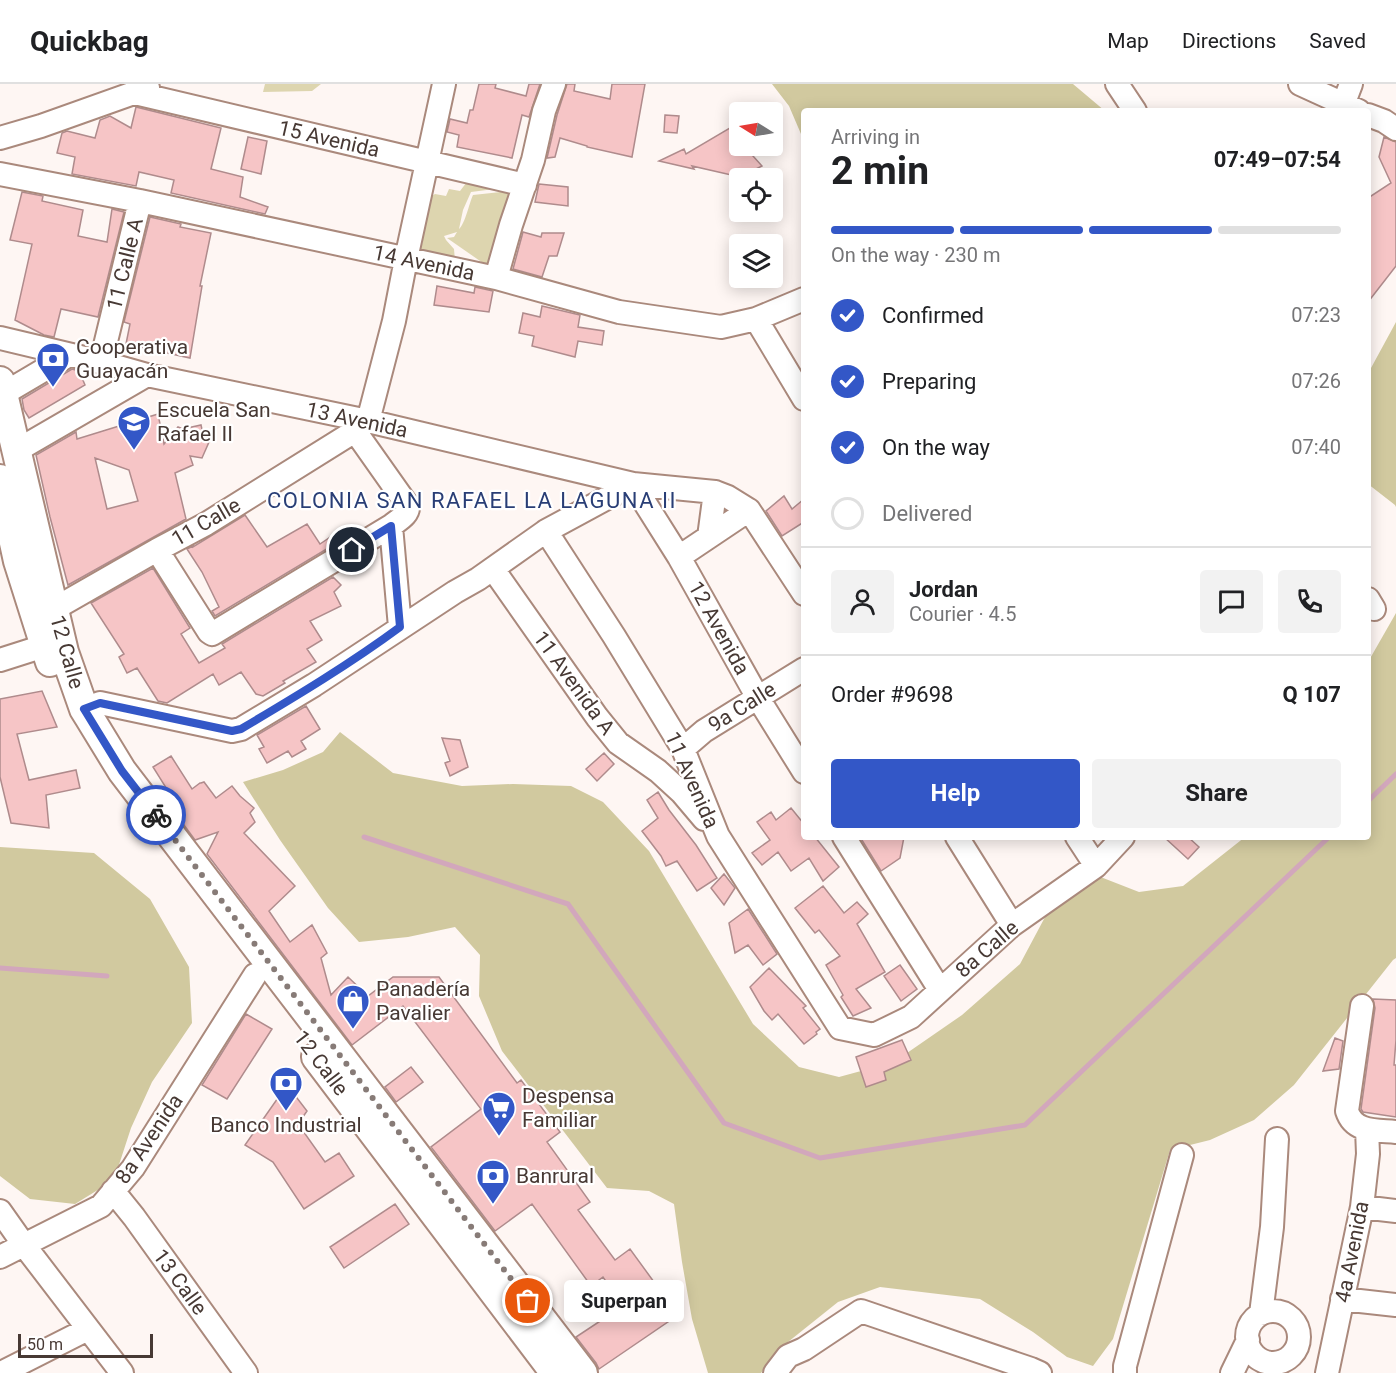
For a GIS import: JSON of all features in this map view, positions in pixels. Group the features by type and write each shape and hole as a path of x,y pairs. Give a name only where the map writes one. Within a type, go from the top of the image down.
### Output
{"main road":[{"name":"12 Calle","path":"1,387 64,652 84,709 122,771 583,1373"},
{"name":"12 Calle","path":"0,479 9,563 74,725 98,767 555,1373"}],"street":[{"path":"0,138 41,126 157,84"},
{"path":"157,550 212,634 399,519 409,510 361,426 394,321 444,84"},
{"path":"496,278 533,160 544,111 554,84"},
{"path":"1117,84 1133,108"},
{"path":"1300,84 1351,100"},
{"name":"15 Avenida","path":"135,93 525,185"},
{"path":"1371,116 1396,129"},
{"name":"14 Avenida","path":"0,174 140,201 496,278 619,312 721,327 756,319 801,300"},
{"name":"11 Calle A","path":"101,362 140,201"},
{"path":"756,319 801,394"},
{"name":"13 Avenida","path":"0,338 361,426 633,484 721,495 749,510 801,589"},
{"path":"1,387 69,355"},
{"path":"16,451 147,375"},
{"name":"11 Calle","path":"54,609 206,524 361,426"},
{"path":"84,709 100,703 232,731 241,729 314,685 400,627 493,569 546,531 633,484"},
{"name":"12 Avenida","path":"633,484 679,557 758,698 801,767"},
{"path":"709,537 721,495"},
{"path":"679,557 749,510"},
{"path":"399,519 400,627"},
{"name":"11 Avenida","path":"546,531 683,749 718,836 840,1028"},
{"name":"11 Avenida A","path":"493,569 597,717 618,743 658,771 682,793 718,836"},
{"path":"0,660 44,646"},
{"name":"9a Calle","path":"683,749 704,731 801,671"},
{"path":"846,840 940,990"},
{"path":"959,840 1012,925"},
{"path":"1079,840 1096,866"},
{"name":"8a Calle","path":"840,1028 874,1035 911,1017 1012,925 1096,866 1120,840"},
{"name":"8a Avenida","path":"0,1257 101,1206 133,1168 255,975"},
{"path":"1362,1006 1347,1111 1352,1121 1367,1130 1396,1132"},
{"name":"4a Avenida","path":"1328,1373 1362,1207 1368,1154 1367,1130"},
{"path":"1261,1314 1272,1227 1276,1139"},
{"path":"1125,1373 1152,1262 1182,1155"},
{"name":"13 Calle","path":"113,1191 246,1373"},
{"path":"1362,1207 1396,1211"},
{"path":"0,1211 122,1373"},
{"path":"1342,1299 1396,1305"},
{"path":"775,1373 788,1356 804,1349 861,1311 1040,1373"},
{"path":"1284,1373 1297,1346 1299,1338 1295,1323 1290,1317 1276,1311 1261,1314 1250,1325 1248,1340 1250,1349 1264,1361 1270,1363 1283,1361 1294,1352"},
{"path":"1,1373 88,1329"},
{"path":"1232,1373 1248,1340"}],"shaded area":[{"path":"265,84 321,84 312,91 263,92"},
{"path":"772,84 1073,84 1101,108 801,108 801,134 789,106"},
{"path":"470,178 510,187 471,192 463,210 459,229 473,195 511,191 493,270 447,238 454,237 457,232 444,236 454,249 455,261 429,274 415,272 413,268 419,245 423,243 421,238 427,199 435,194 446,196 449,189 460,191"},
{"path":"1396,322 1396,507 1371,486 1371,368"},
{"path":"1396,613 1396,958 1294,1085 1254,1120 1210,1140 1170,1150 1113,1339 1093,1366 1067,1357 1033,1332 980,1299 880,1287 838,1302 783,1346 761,1373 708,1373 692,1319 674,1204 649,1191 607,1188 502,1051 479,996 480,955 455,927 408,937 359,942 328,908 243,782 283,770 323,752 340,732 393,773 462,786 513,784 571,786 603,802 649,851 753,1024 799,1067 839,1077 894,1062 962,1015 1020,964 1052,904 1098,876 1139,892 1183,886 1241,840 1371,840 1371,657"},
{"path":"0,847 94,853 150,899 189,967 192,1023 152,1082 131,1128 114,1180 75,1204 30,1199 0,1176"}],"building":[{"path":"479,84 496,84 495,88 526,96 529,84 540,84 529,117 522,115 512,158 457,147 459,135 447,132 450,119 467,123 470,110 473,110"},
{"path":"567,84 575,84 574,91 610,99 612,84 645,84 632,157 587,147 560,138 555,157 547,158"},
{"path":"136,107 221,128 211,169 243,177 240,197 268,207 265,214 171,193 174,180 139,172 136,186 72,174 75,157 57,153 62,133 67,131 95,138 100,120 110,116 131,128"},
{"path":"665,115 679,116 677,133 664,132"},
{"path":"729,129 729,156 753,156 762,166 729,168 729,174 659,161 684,149 686,154"},
{"path":"248,137 267,141 261,174 241,169"},
{"path":"1384,137 1396,142 1396,266 1371,298 1371,196 1391,183 1379,157"},
{"path":"539,184 568,187 568,206 535,202"},
{"path":"22,192 43,196 42,201 83,210 78,236 107,242 112,209 124,212 98,317 61,309 54,337 44,335 15,320 32,244 10,240"},
{"path":"150,217 181,224 180,227 211,233 200,286 202,286 190,358 126,344 130,324 124,322"},
{"path":"523,232 541,237 542,233 564,233 557,256 549,256 542,277 513,269"},
{"path":"437,286 474,293 475,287 493,291 489,312 434,305"},
{"path":"542,306 580,315 578,327 604,331 602,345 578,341 575,357 532,346 534,336 519,333 523,313 540,317"},
{"name":"Cooperativa Guayacán","path":"72,369 79,371 85,385 29,418 24,410 22,399"},
{"path":"158,414 164,444 178,427 183,429 201,425 203,434 209,442 202,458 190,456 193,465 175,473 186,519 68,585 36,455 76,432 77,439","holes":["95,458 129,470 138,501 107,509"]},
{"path":"784,496 792,509 801,502 801,524 782,536 766,511"},
{"path":"245,515 267,547 307,524 320,544 345,527 350,535 215,616 212,611 219,607 202,572 187,549"},
{"path":"153,568 190,628 181,634 199,663 225,648 222,644 333,577 341,585 334,592 341,606 310,621 322,640 307,649 316,662 283,681 285,683 263,696 256,694 241,672 219,685 213,674 167,703 158,701 137,668 127,673 119,657 124,654 91,603"},
{"path":"42,691 57,727 17,734 29,780 76,770 80,788 46,795 49,828 11,823 0,777 0,699"},
{"path":"306,706 320,729 301,741 306,749 292,757 288,751 267,763 259,749 264,747 257,735"},
{"path":"442,738 460,740 468,767 450,776 445,763 450,761"},
{"path":"604,753 614,764 597,781 586,769"},
{"path":"171,756 192,789 204,782 216,798 232,786 254,808 250,813 255,822 244,833 295,886 269,911 290,942 312,925 327,953 321,958 331,995 348,977 368,996 393,977 439,977 517,1083 521,1080 560,1132 547,1142 590,1202 578,1210 615,1260 630,1249 678,1315 599,1369 576,1337 623,1306 603,1277 591,1286 532,1204 495,1231 431,1147 481,1109 403,1006 352,1045 207,854 218,832 195,840 170,806 175,802 153,767"},
{"path":"658,792 717,878 697,891 677,861 666,866 642,831 658,818 647,800"},
{"path":"791,808 801,820 801,840 817,840 839,867 823,881 809,858 791,871 778,852 762,865 752,853 770,840 757,822 771,812 776,820"},
{"path":"862,840 903,840 900,858 881,871"},
{"path":"1167,840 1191,840 1199,847 1188,859"},
{"path":"724,874 735,888 724,905 711,888"},
{"path":"823,886 844,913 857,902 868,914 857,924 885,972 856,989 871,1008 853,1016 826,965 840,956 819,930 815,933 795,908"},
{"path":"748,909 777,954 763,965 748,945 735,953 729,923"},
{"path":"900,965 917,989 901,1001 884,976"},
{"path":"769,968 806,1006 803,1008 820,1029 804,1044 778,1014 772,1020 750,987"},
{"path":"1373,999 1396,1000 1394,1065 1396,1065 1396,1117 1363,1112 1361,1109 1375,1008"},
{"path":"246,1014 272,1029 227,1099 202,1085"},
{"path":"1335,1038 1343,1041 1339,1069 1323,1071"},
{"path":"902,1040 911,1060 884,1072 886,1080 866,1087 856,1057"},
{"path":"411,1067 423,1082 396,1102 385,1087"},
{"path":"287,1085 307,1111 298,1124 325,1162 339,1153 354,1176 304,1209 273,1162 245,1145"},
{"path":"395,1204 409,1224 344,1268 330,1247"}],"waterway":[{"path":"1371,798 1396,774"},
{"path":"364,837 568,904 724,1123 820,1158 1025,1125 1326,840"},
{"path":"0,968 107,976"}],"way so far":[{"path":"156,815 528,1301"}],"place":[{"name":"Cooperativa Guayacán","path":"53,388"},
{"name":"Escuela San Rafael II","path":"134,451"},
{"name":"Panadería Pavalier","path":"353,1030"},
{"name":"Banco Industrial","path":"286,1112"},
{"name":"Despensa Familiar","path":"499,1137"},
{"name":"Banrural","path":"493,1205"},
{"name":"Superpan","path":"528,1301"}],"district":[{"name":"COLONIA SAN RAFAEL LA LAGUNA II","path":"472,500"}],"route":[{"path":"156,815 122,771 84,709 100,703 232,731 241,729 314,685 400,627 391,526 352,550"}]}
